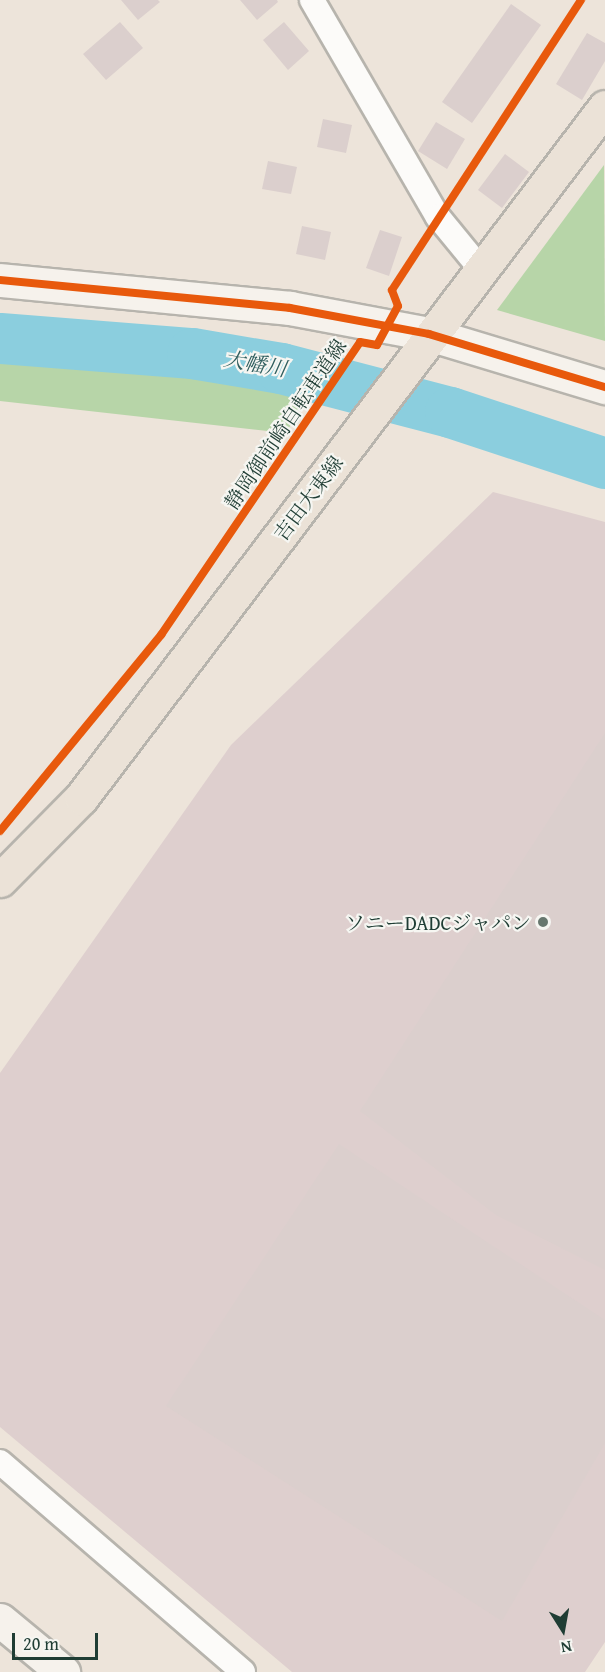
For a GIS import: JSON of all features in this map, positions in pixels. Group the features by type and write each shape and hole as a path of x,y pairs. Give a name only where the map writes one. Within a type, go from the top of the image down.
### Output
{"main road":[{"name":"吉田大東線","path":"0,880 81,798 479,267 605,107"}],"street":[{"path":"312,0 438,217 479,267"},
{"path":"0,280 290,308 429,334 605,387"},
{"path":"0,1462 243,1672"},
{"path":"0,1620 63,1672"}],"shaded area":[{"path":"493,492 605,522 605,1642 585,1672 292,1672 0,1427 0,1073 231,745"}],"green space":[{"path":"604,165 605,341 497,310"},
{"path":"0,340 137,349 311,391 286,433 0,401"}],"building":[{"path":"121,0 158,0 160,2 138,20"},
{"path":"240,0 277,0 278,2 257,20"},
{"path":"511,4 541,25 472,123 442,102"},
{"path":"120,22 143,48 106,80 83,54"},
{"path":"284,22 309,51 288,70 263,40"},
{"path":"587,33 605,43 605,61 582,100 556,84"},
{"path":"323,119 352,125 346,153 317,147"},
{"path":"436,122 465,139 447,169 418,151"},
{"path":"505,154 529,172 502,208 478,190"},
{"path":"268,161 297,167 291,194 262,189"},
{"path":"302,226 331,232 325,260 296,254"},
{"path":"380,230 402,237 389,276 366,268"},
{"name":"ソニーDADCジャパン","path":"605,733 605,1270 496,1215 360,1111"},
{"path":"339,1144 605,1320 605,1443 502,1621 166,1406"}],"waterway":[{"name":"大幡川","path":"0,338 192,353 281,368 450,412 605,463"}],"cycle path":[{"name":"静岡御前崎自転車道線","path":"0,831 161,635 360,342 377,345 398,306 392,290 581,0"},
{"path":"0,280 290,308 429,334 605,387"}],"place":[{"name":"ソニーDADCジャパン","path":"543,922"}]}
